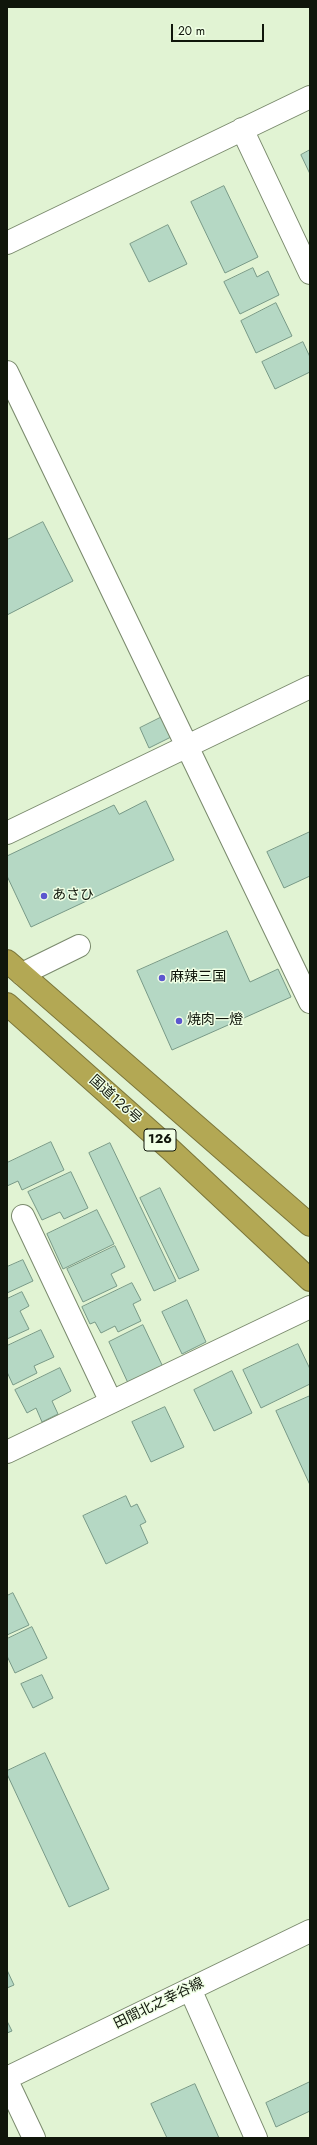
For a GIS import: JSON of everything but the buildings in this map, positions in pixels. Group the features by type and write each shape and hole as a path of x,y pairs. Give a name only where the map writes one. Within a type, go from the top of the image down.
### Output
{"highway":[{"name":"126","path":"14,967 310,1225"},
{"name":"国道126号","path":"7,1004 170,1148 310,1280"}],"street":[{"path":"7,243 310,97"},
{"path":"242,129 310,273"},
{"path":"7,372 310,1002"},
{"path":"7,833 310,687"},
{"path":"14,967 79,946"},
{"path":"22,1216 111,1402"},
{"path":"7,1452 310,1307"},
{"name":"田間北之幸谷線","path":"7,2078 310,1931"},
{"path":"190,1989 256,2138"},
{"path":"7,2081 34,2138"}],"place":[{"name":"あさひ","path":"44,896"},
{"name":"麻辣三国","path":"162,978"},
{"name":"焼肉一燈","path":"179,1021"}]}
